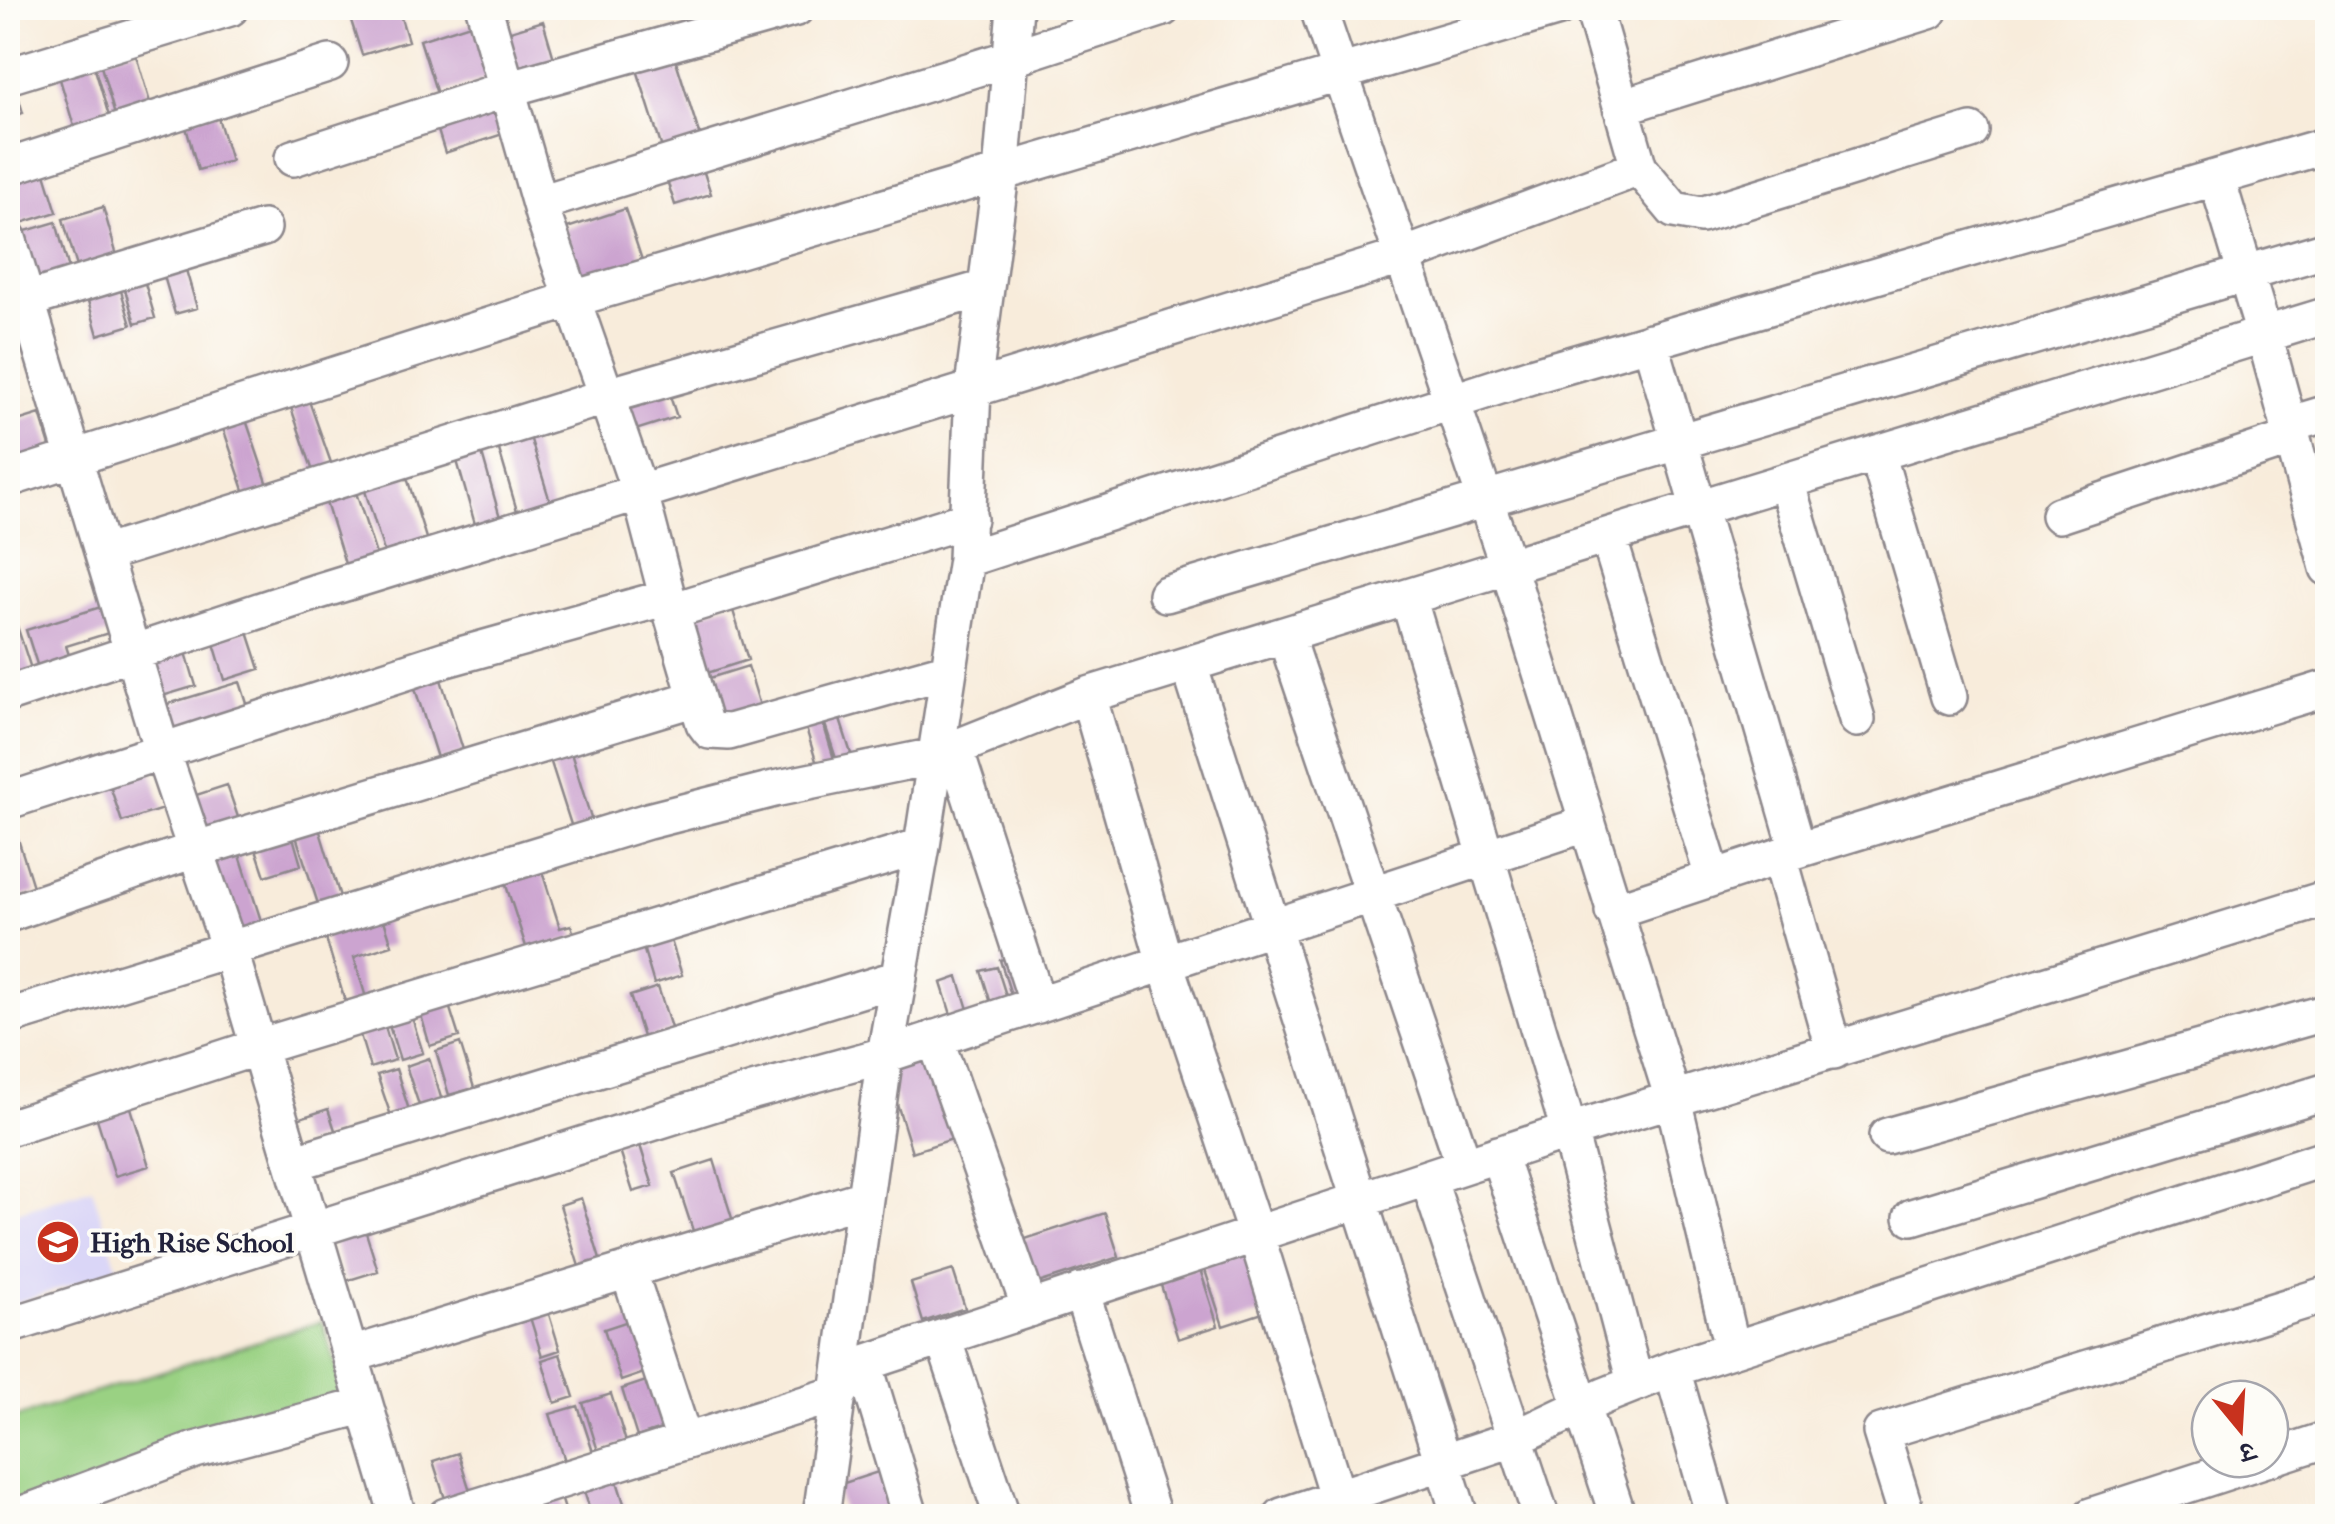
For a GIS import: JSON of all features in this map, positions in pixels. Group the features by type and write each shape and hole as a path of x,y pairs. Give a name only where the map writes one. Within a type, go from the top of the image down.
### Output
{"street":[{"path":"8,76 230,8"},
{"path":"484,8 540,203 640,493 704,723 710,730 729,732 950,670"},
{"path":"293,158 507,89 796,8"},
{"path":"821,1516 849,1375 864,1198 885,1055 922,846 945,751 950,670 969,519 972,388 1001,174 1015,8"},
{"path":"540,203 1163,8"},
{"path":"1318,8 1508,566 1673,1099 1732,1348"},
{"path":"8,479 573,300 1558,8"},
{"path":"1593,8 1639,168 1674,210 1700,215 1971,131"},
{"path":"1621,107 1928,12"},
{"path":"8,167 330,63"},
{"path":"966,559 1452,402 2328,145"},
{"path":"8,694 316,592 1401,257 1639,168"},
{"path":"2217,180 2328,568"},
{"path":"17,303 263,228"},
{"path":"8,238 17,303 74,458 162,751 228,948 398,1516"},
{"path":"1166,594 2328,248"},
{"path":"103,554 607,396 986,288"},
{"path":"8,1017 648,822 945,751 1088,695 2328,315"},
{"path":"1650,342 1700,508 1789,853 1834,1050"},
{"path":"2059,516 2290,431 2328,413"},
{"path":"1877,453 1949,697"},
{"path":"1786,482 1857,720"},
{"path":"8,801 446,660 669,604 969,519"},
{"path":"1608,536 1714,877"},
{"path":"1408,597 1569,1131 1636,1382"},
{"path":"1285,635 1464,1165"},
{"path":"1189,665 1460,1516"},
{"path":"1612,910 2328,688"},
{"path":"1088,695 1164,963 1256,1235 1340,1506"},
{"path":"8,914 197,850 696,698"},
{"path":"945,751 1038,1005"},
{"path":"8,1326 753,1091 885,1055 1586,824"},
{"path":"8,1128 922,846"},
{"path":"448,1516 684,1440 942,1338 1464,1165 2328,898"},
{"path":"293,1162 899,978"},
{"path":"1887,1136 2328,1012"},
{"path":"935,1038 1030,1309"},
{"path":"1912,1217 2328,1091"},
{"path":"1498,1154 1618,1516"},
{"path":"1282,1516 1340,1506 1442,1463 1516,1438 1636,1382 1732,1348 2328,1158"},
{"path":"1428,1178 1541,1516"},
{"path":"352,1355 864,1198"},
{"path":"629,1272 684,1440"},
{"path":"1081,1291 1152,1516"},
{"path":"1907,1516 1880,1432 2328,1294"},
{"path":"942,1338 1002,1516"},
{"path":"1672,1369 1714,1516"},
{"path":"849,1375 910,1516"},
{"path":"18,1516 195,1450 363,1406"},
{"path":"2290,1451 2328,1439"},
{"path":"2090,1516 2204,1479"}],"shaded area":[{"name":"High Rise School","path":"92,1188 118,1270 8,1305 8,1215"}],"green space":[{"path":"322,1321 348,1403 8,1511 8,1420"}],"building":[{"path":"347,8 398,8 408,41 362,55"},
{"path":"543,21 555,62 519,72 507,32"},
{"path":"473,23 490,77 437,94 420,40"},
{"path":"671,45 703,146 665,158 633,57"},
{"path":"134,49 154,116 118,126 99,59"},
{"path":"92,59 113,130 78,140 57,69"},
{"path":"14,82 23,113 8,118 8,84"},
{"path":"498,105 506,133 445,153 436,124"},
{"path":"216,111 231,161 198,170 184,120"},
{"path":"699,157 711,194 675,205 663,168"},
{"path":"43,167 57,212 15,225 8,199 8,177"},
{"path":"103,207 117,256 77,267 63,219"},
{"path":"625,209 645,269 583,289 564,229"},
{"path":"56,222 70,273 36,283 22,232"},
{"path":"184,263 197,308 175,314 162,269"},
{"path":"142,273 155,318 135,324 122,279"},
{"path":"119,284 131,325 98,335 86,294"},
{"path":"667,387 677,417 623,434 614,404"},
{"path":"307,395 335,474 316,480 289,402"},
{"path":"243,411 270,491 247,499 220,419"},
{"path":"40,414 53,456 8,471 8,424"},
{"path":"527,427 553,511 520,521 495,436"},
{"path":"479,443 503,528 478,535 454,450"},
{"path":"403,465 430,551 388,564 361,478"},
{"path":"353,483 378,561 347,570 323,493"},
{"path":"731,604 748,660 695,677 677,621"},
{"path":"104,606 112,632 66,646 73,667 41,677 26,630"},
{"path":"16,623 35,681 8,689 8,626"},
{"path":"247,629 260,669 225,680 213,640"},
{"path":"185,649 196,686 159,697 147,661"},
{"path":"748,666 760,706 715,720 703,680"},
{"path":"438,670 464,753 438,761 412,679"},
{"path":"240,682 252,719 176,743 164,705"},
{"path":"836,707 854,763 839,768 821,712"},
{"path":"820,713 837,769 820,774 803,718"},
{"path":"568,743 593,825 573,831 547,750"},
{"path":"150,767 163,809 122,822 108,780"},
{"path":"227,785 241,826 203,837 190,797"},
{"path":"8,807 35,893 17,898 8,868"},
{"path":"318,825 341,900 319,907 295,833"},
{"path":"292,834 301,865 265,876 255,846"},
{"path":"238,849 264,930 235,939 209,858"},
{"path":"539,862 560,928 571,925 575,938 528,953 502,873"},
{"path":"381,911 392,945 354,957 369,1008 349,1014 323,929"},
{"path":"667,928 682,975 654,984 640,937"},
{"path":"1019,954 1032,995 1013,1001 1000,960"},
{"path":"997,967 1010,1008 994,1013 981,971"},
{"path":"958,977 971,1019 954,1024 941,983"},
{"path":"658,987 672,1031 644,1040 630,996"},
{"path":"447,999 459,1037 430,1046 419,1008"},
{"path":"410,1011 423,1053 400,1060 387,1019"},
{"path":"382,1017 395,1060 370,1068 357,1025"},
{"path":"460,1043 474,1088 449,1095 436,1051"},
{"path":"937,1056 962,1136 912,1152 887,1071"},
{"path":"429,1058 442,1101 420,1108 406,1066"},
{"path":"396,1069 409,1110 391,1116 377,1075"},
{"path":"128,1098 149,1166 115,1176 94,1109"},
{"path":"328,1109 336,1133 302,1144 294,1120"},
{"path":"637,1136 653,1186 633,1192 617,1142"},
{"path":"714,1160 735,1228 696,1240 674,1173"},
{"path":"581,1198 602,1266 581,1273 560,1205"},
{"path":"1105,1213 1119,1257 1032,1285 1019,1241"},
{"path":"363,1223 378,1271 346,1281 331,1233"},
{"path":"1247,1250 1266,1312 1223,1326 1203,1264"},
{"path":"1199,1266 1218,1326 1178,1339 1159,1279"},
{"path":"953,1270 965,1308 923,1322 911,1283"},
{"path":"547,1308 560,1350 542,1356 529,1314"},
{"path":"637,1318 653,1370 621,1381 604,1329"},
{"path":"560,1354 574,1397 555,1403 542,1360"},
{"path":"655,1378 670,1426 637,1437 622,1389"},
{"path":"611,1394 626,1442 598,1451 583,1403"},
{"path":"578,1406 593,1452 565,1461 550,1414"},
{"path":"458,1453 472,1497 447,1505 433,1461"},
{"path":"887,1469 899,1505 865,1516 845,1516 835,1486"},
{"path":"616,1478 628,1516 592,1516 583,1488"},
{"path":"560,1494 567,1516 527,1516 524,1506"}],"place":[{"name":"High Rise School","path":"58,1242"}]}
